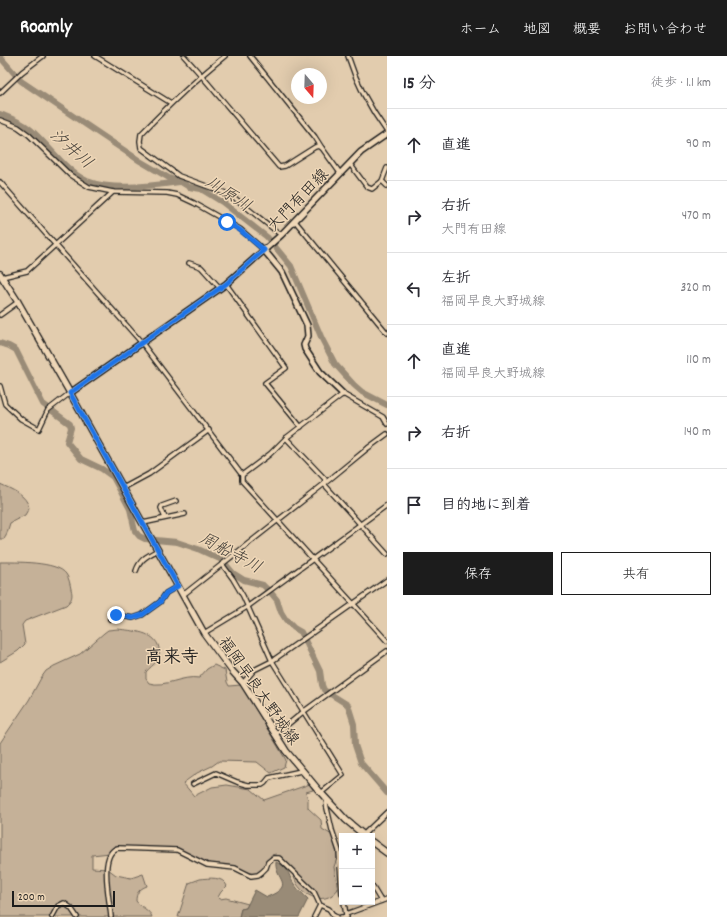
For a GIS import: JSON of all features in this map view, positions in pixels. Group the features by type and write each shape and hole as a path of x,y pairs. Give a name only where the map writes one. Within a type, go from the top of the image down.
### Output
{"main road":[{"name":"大門有田線","path":"70,393 226,284 279,237 367,147 387,133"},
{"path":"266,248 282,272 307,325 308,336 304,345 305,350 320,372 343,394"},
{"path":"1,276 18,302 143,523"},
{"name":"福岡早良大野城線","path":"143,523 204,633 243,683 286,752 327,800 346,820 362,833"},
{"path":"375,844 387,853"}],"street":[{"path":"0,93 22,72 43,56"},
{"path":"95,56 171,103"},
{"path":"184,56 280,167 285,166 315,147 319,146 322,148"},
{"path":"225,56 171,103 141,134 141,148 179,176 231,195 279,237"},
{"path":"250,56 315,137 340,173"},
{"path":"348,56 364,97 387,133"},
{"path":"0,120 18,127 29,135 74,179 89,187 113,192 167,193 177,195 194,203 240,230 266,248"},
{"path":"350,164 370,189 375,188 382,181 387,168"},
{"path":"382,181 387,186"},
{"path":"0,182 142,343 242,475 242,481 387,641"},
{"path":"1,276 27,271 113,192"},
{"path":"294,221 387,333"},
{"path":"189,263 201,267 220,288"},
{"path":"226,284 286,368 265,383 301,427"},
{"path":"0,315 18,302"},
{"path":"0,386 5,404 21,419 39,429 49,408 70,393"},
{"path":"242,475 270,454 286,438 343,394 385,418 387,424"},
{"path":"123,488 149,474 209,430"},
{"path":"183,595 387,434"},
{"path":"286,438 325,479 324,484 387,554"},
{"path":"165,518 161,508 162,506 176,501"},
{"path":"204,633 247,606 387,506"},
{"path":"143,523 184,514"},
{"path":"136,571 139,563 144,558 158,550"},
{"path":"222,564 233,579 247,606 272,661 343,775 321,793"},
{"path":"243,683 254,670 272,661 387,580"},
{"path":"110,619 116,615 133,618 142,615 160,602 166,593 178,586"},
{"path":"275,735 331,691 387,651"},
{"path":"193,784 216,773 242,784 262,785 269,778 301,771"},
{"path":"327,800 326,804 332,830 339,851 340,869"},
{"path":"366,833 387,812"},
{"path":"112,917 106,870 108,857 114,849 118,848 177,850 207,865 234,868 250,876 258,875 266,868 268,862 273,858 279,858 314,892 320,905 329,909 334,916 337,917"},
{"path":"375,891 381,901"},
{"path":"341,917 387,899"},
{"path":"52,917 58,906 64,903 71,908 77,917"},
{"path":"314,917 320,905"},
{"path":"344,905 346,916"}],"shaded area":[{"path":"0,484 22,496 28,503 29,508 25,515 10,523 4,539 0,539"},
{"path":"0,562 45,564 61,570 68,577 72,598 66,605 25,621 22,625 25,644 18,651 0,662"},
{"path":"118,629 136,631 148,635 157,642 159,653 157,661 146,672 146,679 149,683 161,684 186,678 199,678 207,669 214,665 225,670 229,686 241,685 286,760 284,767 271,773 257,762 219,761 197,773 183,783 194,796 212,787 227,785 251,789 264,800 310,784 313,790 306,792 308,808 321,820 322,829 332,835 337,853 334,867 338,889 333,894 328,897 317,898 306,893 297,884 290,870 276,854 271,855 266,869 257,875 231,866 210,864 178,848 114,846 110,853 92,855 92,868 108,869 116,875 131,878 143,874 147,886 138,892 136,901 149,912 152,917 0,917 0,743 29,700 46,671 80,654 108,630"},
{"path":"276,862 281,864 288,871 296,886 308,899 299,917 239,917 241,909 246,908 255,890 267,897 281,889 283,885 276,868"},
{"path":"200,879 219,879 227,886 218,897 220,899 226,898 248,904 246,908 241,909 239,917 178,917 189,883"}],"waterway":[{"name":"川原川","path":"0,57 21,81 140,161 169,178 181,182 189,187 201,189 222,202 267,237 291,266 322,339 335,364 362,392 387,405"},
{"name":"汐井川","path":"0,114 19,122 30,129 64,165 79,177 87,181 120,187 179,182"},
{"name":"周船寺川","path":"0,343 16,350 43,404 70,424 71,428 67,442 81,459 102,469 113,477 130,509 135,531 139,536 145,539 177,542 198,549 222,560 233,573 244,580 263,585 272,594 277,600 281,612 286,620 294,628 301,632 320,671 324,690 348,705 354,724 355,745 361,763 387,793"}],"district":[{"name":"高来寺","path":"172,656"}],"route":[{"path":"116,615 133,618 142,615 155,607 166,593 178,586 70,393 226,284 264,250 240,230 227,222"}]}
